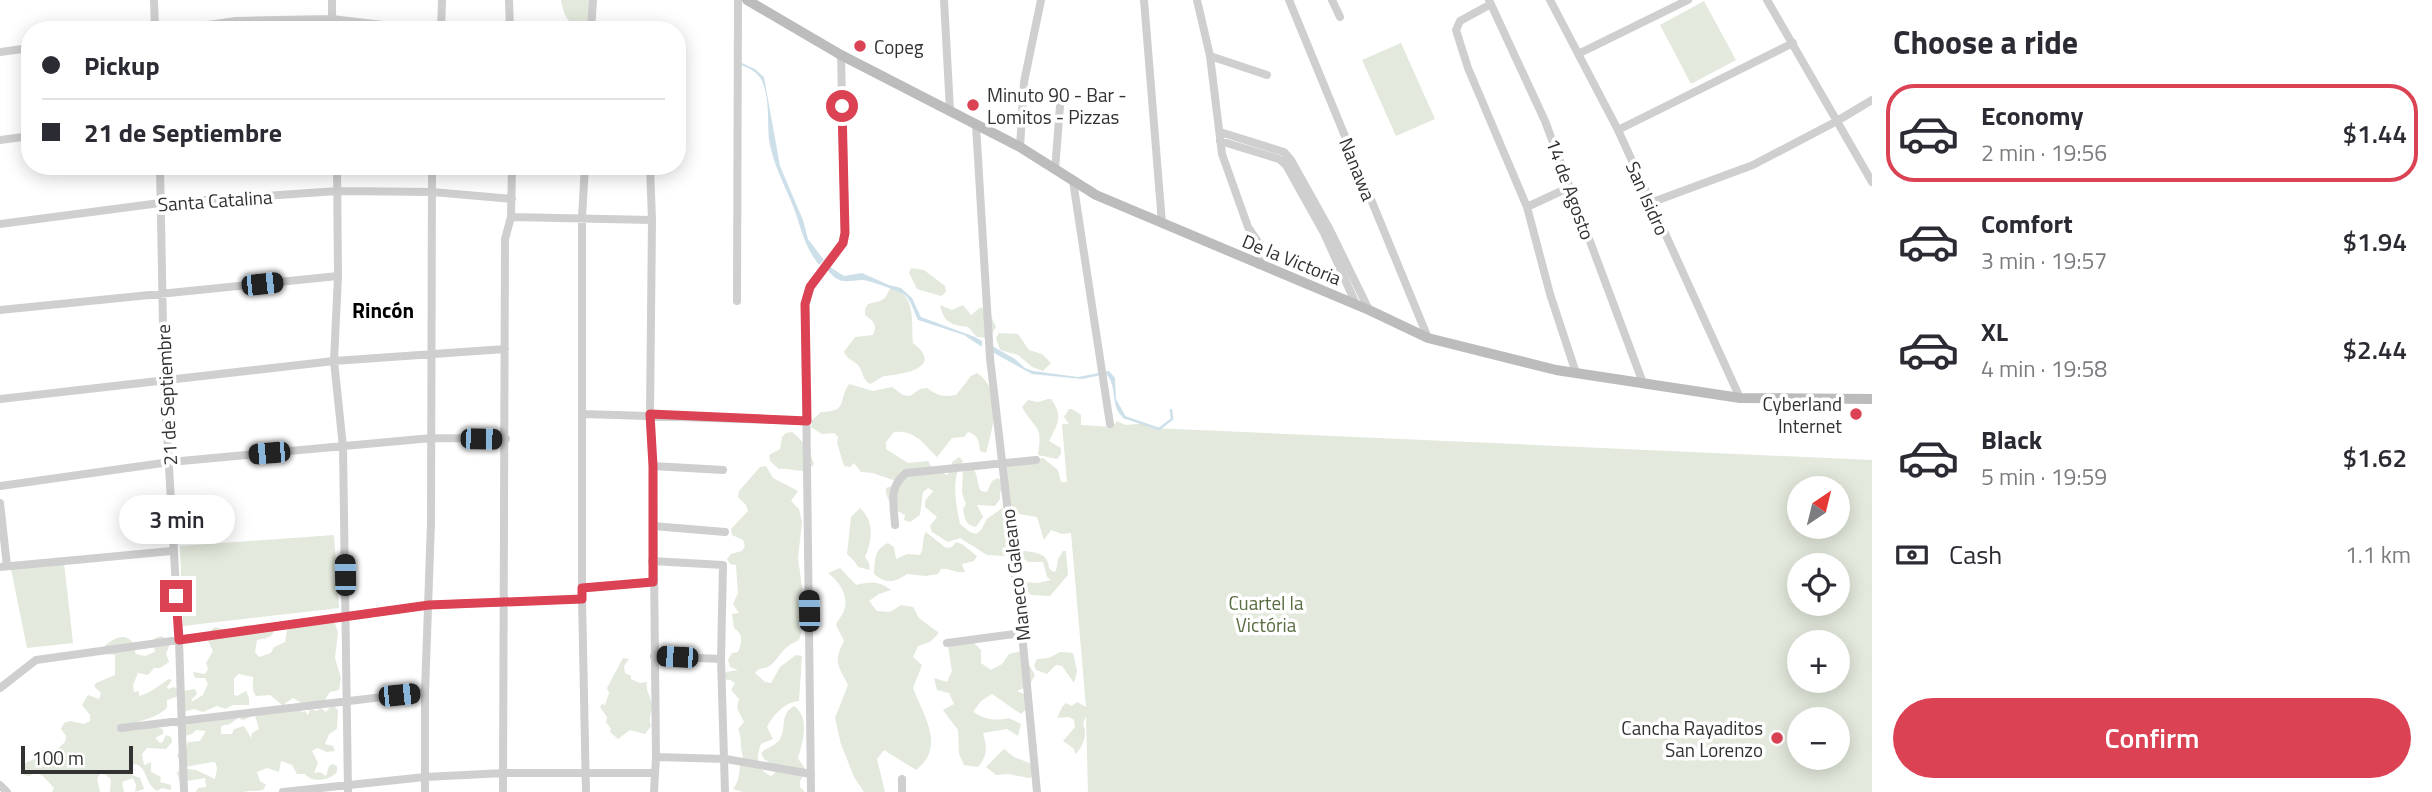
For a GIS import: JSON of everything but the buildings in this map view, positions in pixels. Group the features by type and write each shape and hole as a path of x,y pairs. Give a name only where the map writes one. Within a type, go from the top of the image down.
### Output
{"main road":[{"name":"De la Victoria","path":"755,2 841,55 1020,147 1096,195 1356,304 1428,338 1576,373 1740,398 1872,399"}],"street":[{"path":"154,0 155,21"},
{"path":"332,0 332,19"},
{"path":"441,21 442,0"},
{"path":"509,0 510,21"},
{"path":"592,21 593,0"},
{"path":"737,301 738,0"},
{"path":"944,0 950,110"},
{"path":"1020,147 1024,82 1041,0"},
{"path":"1144,0 1162,223"},
{"path":"1197,0 1210,55 1222,154 1248,227 1262,248 1259,265"},
{"name":"Nanawa","path":"1289,0 1428,338"},
{"path":"1332,0 1340,17"},
{"name":"San Isidro","path":"1550,0 1618,131 1740,398"},
{"path":"1578,54 1688,0"},
{"path":"1767,0 1872,181"},
{"path":"1490,2 1460,21 1456,30 1468,68 1527,207 1550,294 1576,373"},
{"name":"14 de Agosto","path":"1490,2 1545,121 1643,383"},
{"path":"236,21 349,21"},
{"path":"1618,131 1793,43"},
{"path":"0,52 21,49"},
{"path":"811,792 805,304 810,287 843,243 845,233 841,55"},
{"path":"1210,55 1267,75"},
{"path":"1055,170 1061,93"},
{"path":"1650,203 1753,165 1872,100"},
{"name":"Maneco Galeano","path":"976,125 990,358 1022,633 1037,792"},
{"path":"1220,136 1291,160 1330,230 1369,310"},
{"path":"0,140 21,137"},
{"path":"1282,156 1324,233 1356,304"},
{"name":"21 de Septiembre","path":"160,175 164,380 179,640 184,792"},
{"path":"337,175 338,276 334,360 343,447 348,789"},
{"path":"425,792 432,438 432,175"},
{"path":"503,792 505,239 511,217 512,175"},
{"path":"584,175 582,217 582,599 586,792"},
{"path":"650,175 650,414 656,757 654,792"},
{"path":"1073,181 1110,424"},
{"path":"1527,207 1570,187"},
{"name":"Santa Catalina","path":"0,224 160,203 338,191 432,192 512,199"},
{"path":"511,217 652,220"},
{"path":"0,310 338,276"},
{"path":"0,398 334,360 505,349"},
{"path":"584,414 807,421"},
{"path":"0,486 170,462 432,438 506,439"},
{"path":"895,524 893,489 906,473 1036,460"},
{"path":"653,466 723,470"},
{"path":"0,503 4,566 172,551"},
{"path":"653,526 725,532"},
{"path":"652,561 723,565 721,659 725,792"},
{"path":"582,588 653,582"},
{"path":"0,688 36,660 429,605 582,599"},
{"path":"947,643 1022,633"},
{"path":"654,656 721,659"},
{"path":"121,729 425,692"},
{"path":"656,757 726,759 811,774"},
{"path":"283,792 348,789 425,777 504,773 654,773"},
{"path":"902,779 902,792"},
{"path":"0,785 7,792"}],"green space":[{"path":"561,0 596,0 591,21 569,21"},
{"path":"1704,1 1736,60 1691,84 1660,25"},
{"path":"1401,43 1435,119 1396,136 1362,60"},
{"path":"911,268 924,270 945,286 946,292 941,296 917,289 909,273"},
{"path":"891,287 905,296 909,303 913,343 925,358 918,368 883,377 870,384 857,364 844,352 855,337 873,335 875,325 865,315 865,309 868,304 885,298"},
{"path":"940,305 952,310 963,305 971,315 981,307 991,316 996,327 989,338 977,337 968,327 949,322"},
{"path":"999,333 1018,334 1029,350 1042,354 1051,363 1043,371 1032,367 1018,355 1000,350 996,338"},
{"path":"977,373 991,390 994,400 993,421 986,453 980,451 977,439 968,432 964,437 952,438 937,457 914,435 894,432 886,442 886,449 908,463 928,461 931,466 928,471 907,471 896,481 861,472 854,463 850,467 844,466 837,443 838,437 834,433 822,434 811,427 812,420 821,412 839,407 849,384 873,391 892,387 903,395 910,396 927,388 934,393 951,396 956,395 971,376"},
{"path":"1048,399 1055,405 1058,416 1057,425 1049,441 1061,448 1057,459 1038,455 1039,432 1022,407 1028,400 1038,402"},
{"name":"Cuartel la Victória","path":"1069,409 1072,409 1081,415 1081,425 1112,427 1117,421 1126,425 1146,423 1152,428 1872,460 1872,792 1088,792 1086,716 1083,724 1084,740 1076,754 1073,748 1063,741 1075,727 1074,720 1069,717 1057,718 1066,703 1072,706 1077,702 1086,707 1071,533 1062,534 1051,530 1044,540 1037,517 1013,513 1008,496 1007,465 1043,458 1058,470 1061,482 1067,482 1062,424 1069,424 1064,417"},
{"path":"792,432 803,442 813,460 814,464 806,470 779,469 770,461 769,455 780,449 782,437"},
{"path":"959,457 963,461 956,476 955,492 960,524 976,534 987,519 1002,508 1005,510 1009,520 1006,535 1010,539 1010,552 1005,556 987,555 960,538 948,542 932,532 930,526 937,517 925,507 925,501 933,491 928,488 923,492 920,515 910,522 904,520 905,515 894,508 889,500 886,488 897,484 902,476 941,472 947,475 951,471 952,462"},
{"path":"766,466 773,478 798,491 791,501 799,509 802,522 798,558 806,616 799,640 785,649 771,665 755,673 765,682 771,683 780,667 796,655 802,656 799,701 784,707 770,722 767,727 773,739 761,744 758,762 766,773 771,776 775,773 775,766 764,759 761,753 780,739 786,713 794,706 799,710 804,723 798,758 806,770 800,781 800,787 805,792 743,792 733,789 738,781 743,756 738,729 744,722 737,708 739,699 731,690 735,683 721,679 726,672 738,670 730,667 728,660 732,653 738,652 741,642 741,636 734,628 732,614 739,613 733,604 738,593 736,565 730,564 727,559 731,554 742,551 745,546 743,540 732,535 731,529 748,511 738,497 739,491 760,467"},
{"path":"972,467 981,491 987,492 992,481 998,478 1003,482 1004,488 995,506 977,505 983,517 976,527 965,519 963,509 966,504 962,493 963,468"},
{"path":"860,508 870,525 865,557 870,570 858,567 847,554 851,517"},
{"path":"926,532 946,548 952,547 956,542 977,556 974,561 962,564 965,572 941,569 938,574 907,574 890,581 874,574 876,555 883,545 888,543 894,547 896,559 907,554 920,555"},
{"path":"334,535 339,608 183,626 180,546"},
{"path":"1063,551 1066,551 1068,575 1050,596 1031,595 1024,588 1025,582 1051,580 1047,577 1043,562 1028,562 1023,558 1022,552 1038,553 1047,559 1053,572 1056,571 1058,559"},
{"path":"64,563 73,643 27,648 11,569"},
{"path":"840,568 856,585 875,583 891,590 869,601 877,611 890,612 901,605 913,607 919,618 939,633 930,642 918,646 913,657 922,665 913,688 930,731 930,752 916,770 884,750 877,759 885,792 864,792 854,777 841,744 835,718 848,685 838,663 844,641 836,625 845,609 845,597 841,586 828,573"},
{"path":"334,621 338,632 335,658 341,678 339,690 330,692 324,701 303,704 293,698 284,704 305,711 308,715 310,709 317,711 321,708 326,712 334,706 338,710 337,729 329,734 325,744 333,746 335,751 327,752 317,748 312,751 318,763 314,773 320,772 326,776 329,766 337,766 337,772 330,777 316,780 305,774 297,774 292,765 281,761 279,772 267,768 257,772 260,781 266,785 263,790 196,792 198,788 206,787 205,778 180,782 177,773 181,768 196,770 215,779 217,768 215,762 186,767 177,756 178,753 186,748 188,742 200,741 206,731 196,730 183,736 178,729 179,723 238,718 221,726 221,734 232,734 234,729 244,726 251,738 252,733 259,729 255,715 243,720 241,717 259,708 277,708 282,705 270,695 256,696 253,691 253,677 239,674 234,678 234,695 246,691 249,705 233,705 225,709 217,706 203,712 194,709 183,712 179,696 167,700 167,708 159,714 132,724 131,728 135,731 149,726 163,729 163,734 155,738 162,743 166,735 171,737 172,742 166,749 147,748 142,754 144,765 151,762 151,772 161,777 160,782 171,785 171,790 162,788 157,791 150,785 143,769 136,764 130,766 132,775 140,778 144,789 135,792 133,778 122,782 124,792 110,792 111,779 103,773 97,779 100,792 52,792 54,788 43,776 36,772 29,776 24,775 23,764 34,759 43,750 56,750 65,742 66,736 61,729 64,723 70,721 84,724 90,721 90,715 82,705 88,695 99,699 101,693 94,686 96,683 115,675 115,655 105,654 101,650 116,638 129,639 136,654 145,656 155,652 153,642 155,638 162,636 170,643 166,654 169,662 160,668 154,668 148,675 138,673 133,685 134,692 139,691 139,696 143,695 169,679 172,680 168,689 195,689 197,694 191,700 193,701 203,695 208,684 205,678 195,678 193,672 205,674 208,669 206,663 213,651 205,635 215,627 227,630 271,623 275,627 273,633 267,638 257,640 255,652 259,657 271,653 274,647 285,642 287,630 291,626"},
{"path":"971,640 981,650 981,663 991,670 1002,664 1009,654 1021,651 1035,675 1029,686 1017,691 1024,694 1030,706 1021,714 992,694 981,701 973,712 990,719 1009,718 1021,724 1018,736 1007,729 983,733 986,751 978,767 964,765 959,754 958,730 943,710 954,704 949,693 937,690 934,678 947,682 952,671 948,646"},
{"path":"1060,652 1073,653 1077,671 1074,683 1062,666 1056,665 1047,674 1036,670 1034,665 1037,659 1049,658"},
{"path":"623,658 629,659 624,666 625,673 631,676 631,679 640,683 647,682 652,703 651,726 645,734 630,730 618,739 610,732 607,717 600,707 605,705 609,693 607,688"},
{"path":"1004,749 1014,757 1032,764 1034,775 1029,778 996,775 986,767"}],"water":[{"path":"742,63 764,77 780,166 803,220 808,239 824,260 819,265 806,243 773,157 762,81 756,73 741,65"},
{"path":"830,267 844,276 862,273 901,288 912,298 921,317 975,337 982,341 982,347 964,335 918,320 909,300 902,293 865,280 839,280 827,269"},
{"path":"992,346 1033,371 1078,377 1109,371 1115,378 1116,399 1126,420 1117,409 1112,385 1106,374 1082,379 1032,374 992,352"}],"waterway":[{"path":"1124,417 1159,429 1172,419 1171,410"}],"place":[{"name":"Copeg","path":"860,46"},
{"name":"Minuto 90 - Bar - Lomitos - Pizzas","path":"973,105"},
{"name":"Cyberland Internet","path":"1856,414"},
{"name":"Cancha Rayaditos San Lorenzo","path":"1777,738"}],"district":[{"name":"Rincón","path":"383,310"}],"route":[{"path":"176,596 179,640 429,605 582,599 582,588 653,582 650,414 807,421 805,304 810,287 843,243 845,233 842,106"}]}
